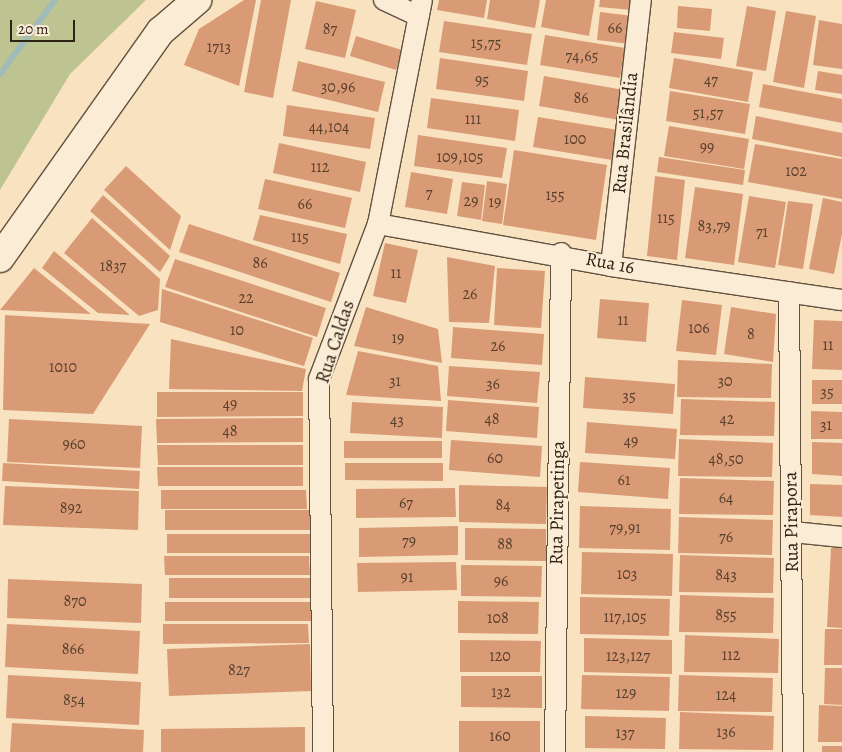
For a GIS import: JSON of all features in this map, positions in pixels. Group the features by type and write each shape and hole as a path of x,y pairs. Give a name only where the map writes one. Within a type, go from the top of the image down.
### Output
{"main road":[{"path":"0,258 161,31 197,0"}],"street":[{"path":"384,0 420,8"},
{"name":"Rua Brasilândia","path":"611,266 641,0"},
{"name":"Rua Caldas","path":"323,752 319,379 378,224 420,8"},
{"name":"Rua 16","path":"378,224 561,253 611,266 842,300"},
{"name":"Rua Pirapetinga","path":"556,752 561,253"},
{"name":"Rua Pirapora","path":"789,292 793,532 793,752"},
{"path":"793,532 842,537"}],"green space":[{"path":"0,0 146,0 70,74 0,190"}],"building":[{"path":"244,0 256,0 239,86 184,65 199,29"},
{"path":"261,0 291,0 273,98 244,92"},
{"path":"439,0 487,0 484,18 437,10"},
{"path":"490,0 540,0 535,28 487,19"},
{"path":"546,0 595,0 589,36 541,27"},
{"path":"600,0 634,0 633,10 599,7"},
{"path":"316,1 356,10 345,58 305,49"},
{"path":"678,6 712,9 710,31 677,28"},
{"path":"747,6 776,11 766,71 736,66"},
{"path":"786,11 816,16 804,88 773,82"},
{"path":"600,12 633,16 630,44 597,40"},
{"path":"819,20 842,24 842,69 813,65"},
{"path":"444,21 532,34 527,65 439,52"},
{"path":"674,32 724,38 721,59 671,53"},
{"path":"545,35 625,48 620,78 540,65"},
{"path":"356,36 402,50 396,70 350,56"},
{"path":"440,58 528,71 524,101 436,89"},
{"path":"674,58 753,72 748,102 669,88"},
{"path":"298,61 385,82 378,112 292,91"},
{"path":"818,71 842,75 842,94 815,90"},
{"path":"544,76 624,90 619,120 539,106"},
{"path":"763,84 842,99 842,123 759,107"},
{"path":"670,91 750,104 745,134 666,121"},
{"path":"431,98 519,110 515,141 427,128"},
{"path":"287,105 375,118 370,149 283,136"},
{"path":"756,116 842,133 842,157 752,139"},
{"path":"538,117 618,130 612,160 533,147"},
{"path":"669,126 749,139 744,169 664,156"},
{"path":"418,135 507,148 502,178 414,166"},
{"path":"279,143 366,162 360,192 273,173"},
{"path":"755,144 842,159 842,199 748,182"},
{"path":"514,150 607,165 596,240 503,225"},
{"path":"659,157 745,170 743,185 657,172"},
{"path":"126,166 181,216 170,250 104,190"},
{"path":"411,172 453,179 447,214 405,207"},
{"path":"655,176 685,180 677,260 647,256"},
{"path":"265,179 352,198 345,228 258,209"},
{"path":"487,181 507,184 502,224 482,221"},
{"path":"462,182 485,185 481,220 457,216"},
{"path":"695,187 743,194 734,265 685,258"},
{"path":"103,195 170,256 160,272 90,211"},
{"path":"749,196 786,202 775,268 738,262"},
{"path":"823,198 842,202 842,234 834,274 809,269"},
{"path":"788,201 813,204 803,269 778,265"},
{"path":"260,215 347,234 340,264 253,240"},
{"path":"92,218 160,279 158,310 139,316 64,253"},
{"path":"189,224 340,273 331,302 179,252"},
{"path":"385,243 418,250 406,303 373,296"},
{"path":"54,251 130,315 98,313 42,268"},
{"path":"447,257 495,266 489,323 449,322"},
{"path":"175,259 326,308 317,337 165,287"},
{"path":"34,268 91,314 0,310"},
{"path":"497,268 545,271 541,328 494,325"},
{"path":"162,289 313,338 304,366 160,322"},
{"path":"600,299 649,303 646,342 597,338"},
{"path":"682,300 722,305 716,355 676,351"},
{"path":"366,307 438,329 442,363 354,346"},
{"path":"731,307 776,314 773,362 724,354"},
{"path":"5,315 150,324 93,414 3,410"},
{"path":"814,320 842,321 842,370 812,369"},
{"path":"453,327 544,334 542,365 451,358"},
{"path":"171,339 306,369 302,391 169,389"},
{"path":"358,351 438,366 441,401 346,395"},
{"path":"678,360 772,364 771,398 677,397"},
{"path":"449,366 540,372 537,403 447,396"},
{"path":"585,377 675,384 673,414 583,408"},
{"path":"812,380 842,380 842,404 812,404"},
{"path":"157,392 303,392 303,416 157,417"},
{"path":"681,399 775,402 774,436 680,435"},
{"path":"448,400 539,407 537,438 446,431"},
{"path":"352,402 443,407 442,438 350,433"},
{"path":"811,411 842,412 842,439 811,439"},
{"path":"303,418 303,442 157,443 156,419"},
{"path":"9,419 142,426 140,468 7,462"},
{"path":"587,422 677,429 675,459 585,453"},
{"path":"679,439 773,443 772,477 678,476"},
{"path":"451,440 542,446 540,477 449,470"},
{"path":"344,441 442,441 442,458 344,458"},
{"path":"812,442 842,443 842,476 812,474"},
{"path":"157,445 303,445 303,465 158,465"},
{"path":"580,462 670,468 668,499 578,492"},
{"path":"3,463 140,471 139,489 2,481"},
{"path":"345,463 443,463 443,481 345,480"},
{"path":"157,467 303,467 303,486 158,486"},
{"path":"680,478 774,481 773,515 679,514"},
{"path":"810,484 842,485 842,517 810,515"},
{"path":"459,485 547,487 546,524 459,522"},
{"path":"5,486 139,491 138,530 3,525"},
{"path":"455,488 456,517 356,518 356,489"},
{"path":"161,490 306,490 307,509 161,509"},
{"path":"580,506 671,509 670,550 579,548"},
{"path":"165,510 310,510 310,530 165,530"},
{"path":"679,517 773,520 772,555 678,553"},
{"path":"458,526 458,555 359,557 359,528"},
{"path":"465,528 546,529 546,561 465,560"},
{"path":"167,534 312,534 312,553 167,553"},
{"path":"831,548 842,548 842,628 827,627"},
{"path":"582,552 673,554 672,596 581,594"},
{"path":"680,555 774,558 773,593 679,592"},
{"path":"164,556 309,556 310,575 165,575"},
{"path":"456,562 457,590 358,592 357,563"},
{"path":"461,565 542,566 541,597 461,596"},
{"path":"169,578 314,578 314,598 169,598"},
{"path":"8,579 142,584 141,623 7,618"},
{"path":"680,595 774,598 773,633 679,632"},
{"path":"580,597 670,599 669,636 580,634"},
{"path":"458,601 539,602 538,634 458,633"},
{"path":"165,602 311,602 311,621 165,621"},
{"path":"7,624 140,631 138,674 5,667"},
{"path":"163,624 308,624 309,643 163,644"},
{"path":"825,629 842,629 842,665 824,665"},
{"path":"685,635 779,639 778,673 684,672"},
{"path":"584,638 672,640 672,674 584,672"},
{"path":"460,640 541,641 540,672 460,672"},
{"path":"310,644 311,691 169,696 167,649"},
{"path":"825,668 842,668 842,705 824,704"},
{"path":"8,675 141,682 139,725 6,718"},
{"path":"582,675 670,677 669,711 581,709"},
{"path":"679,675 773,678 772,712 678,711"},
{"path":"461,676 542,676 542,708 461,707"},
{"path":"819,705 842,706 842,742 818,742"},
{"path":"680,712 774,716 773,750 679,749"},
{"path":"585,716 666,718 665,749 585,748"},
{"path":"459,721 540,721 540,752 459,752"},
{"path":"12,723 144,730 143,752 10,752"},
{"path":"305,727 305,752 161,752 161,729"},
{"path":"822,746 842,746 842,752 822,752"}],"waterway":[{"path":"0,74 55,0"}]}
